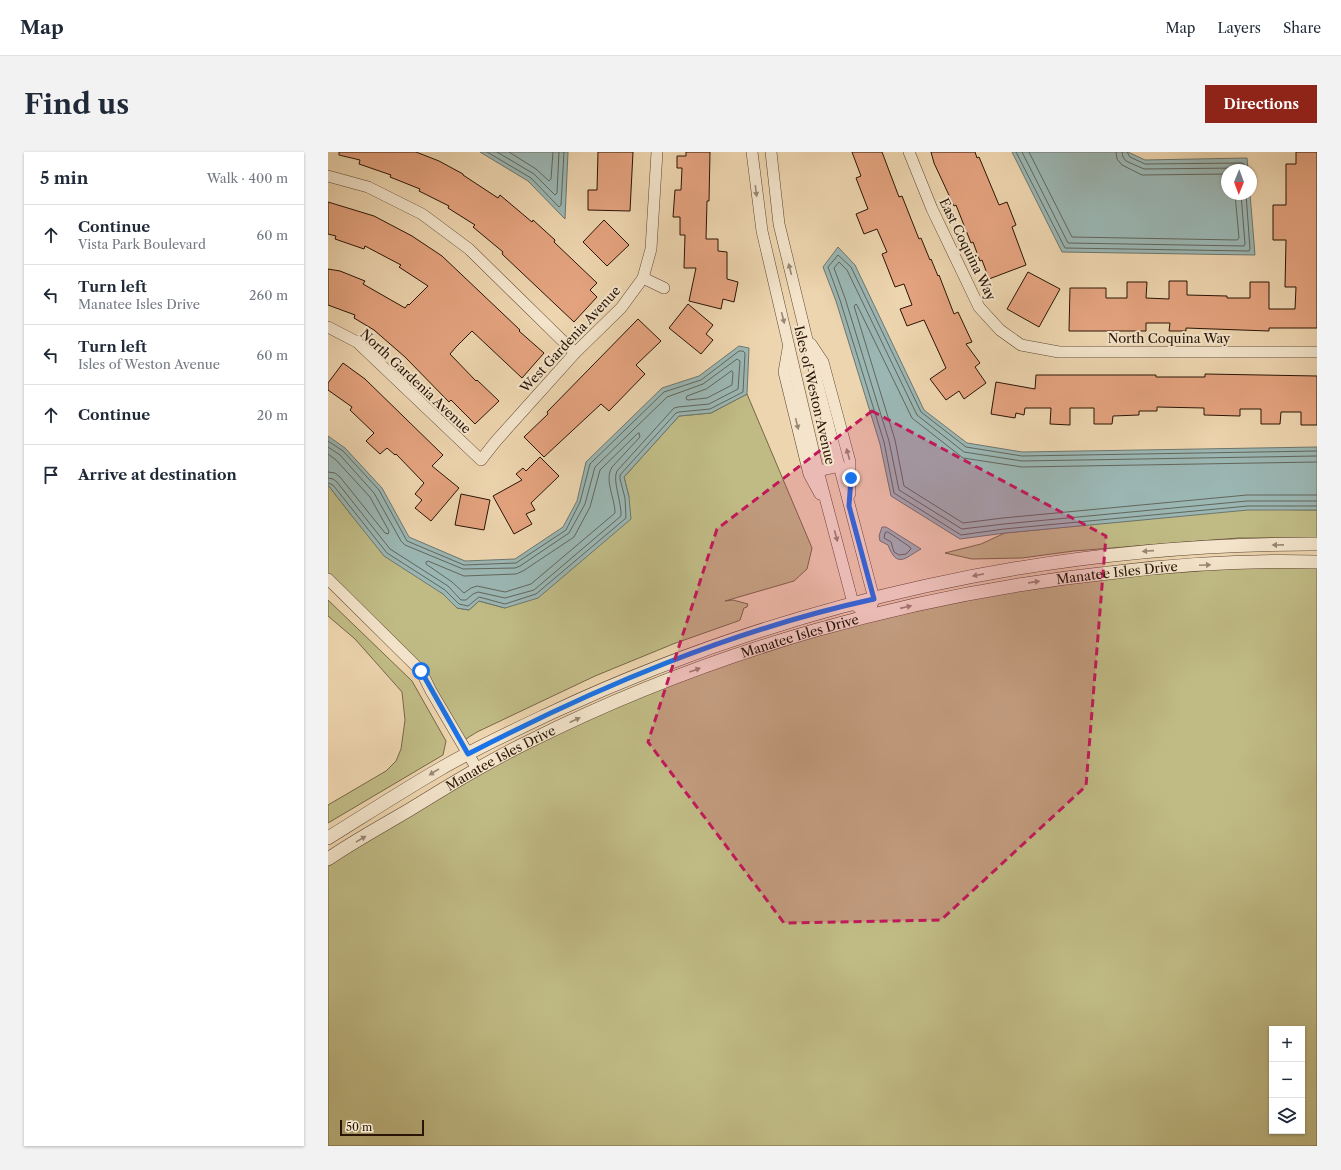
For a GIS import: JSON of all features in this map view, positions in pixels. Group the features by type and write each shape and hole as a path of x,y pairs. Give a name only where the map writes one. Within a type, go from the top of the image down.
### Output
{"street":[{"name":"West Gardenia Avenue","path":"481,460 496,441 575,353 621,308 643,278 651,249 657,152"},
{"name":"Isles of Weston Avenue","path":"752,152 762,231 789,345 795,394 829,510 853,603"},
{"name":"Isles of Weston Avenue","path":"772,152 780,224 819,388 874,599"},
{"name":"East Coquina Way","path":"908,152 932,209 978,307 1000,330 1021,345"},
{"path":"328,176 368,187 422,214 469,249 575,353"},
{"path":"643,278 664,288"},
{"name":"North Gardenia Avenue","path":"328,327 357,342 481,460"},
{"path":"807,339 823,362 850,462 849,506"},
{"name":"North Coquina Way","path":"1021,345 1059,352 1317,352"},
{"path":"819,388 795,394 809,474 829,510"},
{"path":"818,471 840,466"},
{"name":"Manatee Isles Drive","path":"328,838 440,769 517,729 594,693 662,665 779,624 853,603 948,581 1066,560 1211,546 1317,544"},
{"name":"Manatee Isles Drive","path":"328,859 477,769 528,742 600,708 664,681 771,644 868,616 951,596 1072,576 1154,568 1232,563 1317,562"},
{"path":"328,579 421,671 477,769"},
{"path":"853,603 868,616 874,599"}],"highlighted area":[{"path":"872,411 1106,536 1086,786 941,920 784,923 648,742 717,529"}],"shaded area":[{"path":"747,394 812,548 807,569 794,581 725,601 733,600 748,604 747,607 744,608 740,620 738,621 673,644 595,676 477,732 461,742 421,671 328,579 328,485 352,516 443,594 457,608 469,610 479,601 505,608 629,497 624,477 679,416 711,413"},
{"path":"1248,509 1317,510 1317,538 1238,538 1074,551 1022,558 972,559 945,553 981,544 1005,533"},
{"path":"1317,562 1317,1146 328,1146 328,859 528,742 771,644 1072,576"},
{"path":"328,600 412,681 446,741 443,755 328,823 328,805 386,771 396,761 401,749 405,720 402,692 355,639 328,616"}],"water":[{"path":"480,152 568,152 565,219 528,181"},
{"path":"1012,152 1128,152 1145,160 1247,158 1248,164 1221,164 1221,200 1250,200 1255,255 1062,252"},
{"path":"838,247 855,265 924,410 967,443 1022,452 1317,447 1317,510 1248,510 1005,533 960,539 891,496 880,444 836,301 823,267"},
{"path":"739,346 749,348 747,394 711,413 679,416 624,477 629,497 631,519 538,598 505,608 479,601 469,610 457,608 443,594 384,556 328,485 328,436 345,448 382,488 409,537 465,561 515,559 563,527 577,501 586,462 662,388 699,376"},
{"path":"882,527 886,527 921,549 906,558 898,559 891,552 888,545 880,541 879,536"}],"building":[{"path":"339,152 416,152 439,161 463,174 498,198 500,195 532,222 533,220 555,240 554,242 597,283 590,290 597,297 574,322 502,254 503,252 473,227 475,225 448,208 449,206 419,191 420,189 390,177 391,175 359,164 360,160 339,155"},
{"path":"598,152 633,152 630,211 588,210 588,190 597,190"},
{"path":"686,152 710,152 709,201 707,201 706,239 718,239 718,251 727,252 727,279 738,282 734,302 723,299 721,309 689,301 696,268 684,268 685,235 680,235 680,217 673,217 675,190 681,190 682,168 677,168 677,156 686,156"},
{"path":"852,152 882,152 899,197 902,196 919,239 921,238 930,260 931,259 938,276 939,275 954,314 958,312 972,342 966,344 980,363 975,367 986,383 964,399 959,391 946,400 930,379 946,368 924,320 907,326 900,309 912,305 904,284 895,287 882,254 887,252 877,229 864,234 856,214 868,209 856,178 861,176"},
{"path":"931,152 975,152 977,158 979,157 999,205 1007,202 1016,225 1012,227 1026,265 989,279 973,242 971,243 956,205 954,206 934,163"},
{"path":"1296,152 1317,152 1317,328 1269,328 1269,331 1186,328 1186,331 1169,331 1170,323 1146,323 1146,331 1069,331 1070,288 1106,288 1106,298 1127,298 1127,282 1147,282 1146,298 1169,299 1169,281 1187,281 1187,295 1227,296 1227,298 1250,298 1250,282 1269,282 1269,309 1295,309 1296,287 1285,287 1286,240 1273,240 1273,205 1286,205 1286,164 1296,164"},
{"path":"328,202 374,216 412,236 442,256 520,330 519,331 544,353 522,378 472,331 456,347 450,354 476,381 477,380 499,401 475,424 451,400 449,402 405,357 374,330 354,318 355,315 328,305 328,269 340,271 365,281 363,284 405,308 428,286 399,267 401,265 365,246 364,249 335,239 336,236 328,234"},
{"path":"604,220 629,245 607,266 583,242"},
{"path":"1028,272 1060,289 1039,327 1007,309"},
{"path":"688,304 713,325 706,334 713,340 701,354 669,328"},
{"path":"638,319 661,341 636,365 645,374 609,411 601,404 544,457 524,437 548,414 547,412"},
{"path":"343,363 365,379 443,455 432,466 459,488 431,521 415,508 422,500 415,494 424,483 396,454 395,455 387,448 380,454 366,441 374,433 350,410 352,407 328,390 328,383"},
{"path":"1205,374 1317,376 1317,425 1301,425 1301,412 1281,412 1280,424 1261,424 1261,409 1240,409 1240,416 1204,415 1204,408 1157,407 1157,411 1139,411 1139,415 1113,416 1112,424 1094,424 1094,408 1070,408 1070,425 1050,424 1051,408 1025,408 1024,415 1016,413 1015,418 991,414 996,382 1035,389 1036,375 1156,375 1156,377 1205,377"},
{"path":"540,457 559,476 531,503 535,510 526,514 532,524 514,534 493,496 522,480 516,474 523,468 526,471"},
{"path":"461,494 490,500 484,530 455,525"}],"route":[{"path":"421,671 468,754 594,693 662,665 779,624 853,603 874,599 849,506 851,478"}]}
